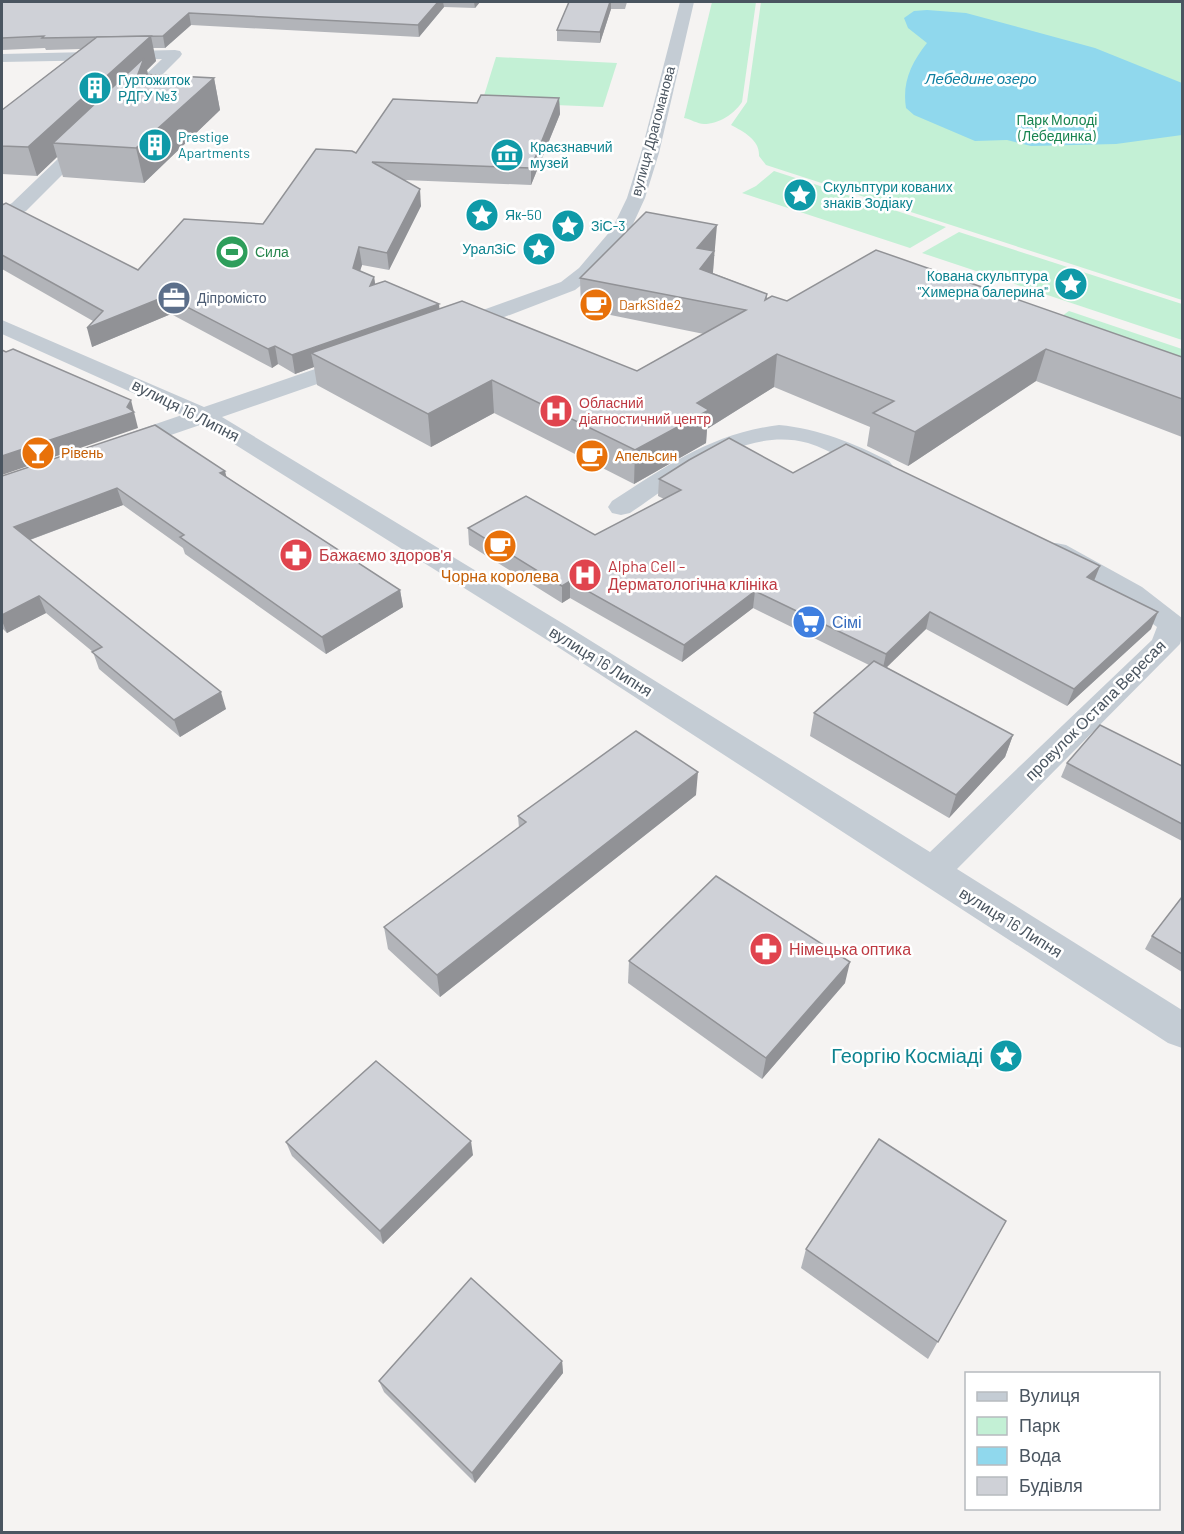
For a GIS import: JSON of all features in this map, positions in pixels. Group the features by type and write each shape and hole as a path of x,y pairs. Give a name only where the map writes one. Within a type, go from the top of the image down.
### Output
{"street":[{"name":"вулиця Драгоманова","path":"427,338 568,286 586,272 621,231 636,198 650,153 687,2"},
{"path":"2,58 176,54 20,207 2,216"},
{"name":"вулиця 16 Липня","path":"2,326 203,416 232,432 557,633 1182,1031"},
{"path":"102,450 383,353"},
{"path":"621,507 727,443 758,434 787,432 806,435 843,448 904,478"},
{"name":"провулок Остапа Вересая","path":"932,872 1165,644 1172,625 1151,604 1101,573 1028,537"}],"green space":[{"path":"712,2 756,2 742,102 726,118 704,124 684,118"},
{"name":"Парк Молоді (Лебединка)","path":"761,2 1182,2 1182,300 766,165 759,156 759,150 754,141 731,125 747,102"},
{"path":"496,57 617,63 603,107 482,102"},
{"path":"774,171 946,227 910,248 742,193 756,186"},
{"path":"959,232 1182,304 1182,340 922,253"},
{"path":"1069,311 1182,349 1182,384 1038,333"}],"water":[{"name":"Лебедине озеро","path":"914,11 966,13 1095,48 1182,83 1182,135 1116,144 1031,146 1007,140 975,141 914,115 906,108 905,90 912,66 927,43 908,28 904,18"}],"building":[{"path":"2,2 438,2 418,25 189,13 163,36 2,38"},
{"path":"569,2 610,2 600,32 557,30"},
{"path":"151,36 28,147 2,146 2,110 97,37"},
{"path":"144,58 138,74 214,78 136,148 53,143"},
{"path":"481,95 559,98 531,168 372,162 420,189 387,253 359,247 353,268 374,277 370,286 385,281 439,304 292,355 275,346 268,349 166,296 87,328 103,311 2,255 2,205 6,203 138,270 184,219 263,224 316,149 356,153 393,99 477,103"},
{"path":"646,212 717,225 697,248 714,251 700,269 767,294 765,300 772,296 787,301 876,250 1182,357 1182,399 1046,349 915,432 873,413 894,401 777,354 697,403 709,410 635,450 492,380 428,414 311,353 462,301 637,371 746,310 580,278"},
{"path":"13,349 131,400 127,407 134,412 2,456 2,350 6,352"},
{"path":"155,425 225,471 220,473 400,590 322,637 180,537 184,535 117,488 14,527 221,692 174,720 92,652 102,647 39,596 2,615 2,476"},
{"path":"729,438 793,473 846,444 1100,566 1087,577 1158,612 1074,689 930,612 886,654 755,591 684,645 570,581 562,586 468,528 526,496 595,535 681,490 659,479"},
{"path":"874,661 1013,735 956,795 814,713"},
{"path":"1100,725 1182,766 1182,824 1067,763"},
{"path":"636,731 698,772 437,975 384,927 526,822 518,816"},
{"path":"716,876 850,962 766,1058 629,961"},
{"path":"1182,897 1182,954 1152,936"},
{"path":"376,1061 471,1141 380,1231 286,1142"},
{"path":"879,1139 1006,1221 938,1342 806,1249"},
{"path":"471,1278 562,1361 472,1473 379,1381"}],"place":[{"name":"Гуртожиток РДГУ №3","path":"95,88"},
{"name":"Prestige Apartments","path":"155,145"},
{"name":"Краєзнавчий музей","path":"507,155"},
{"name":"Скульптури кованих знаків Зодіаку","path":"800,195"},
{"name":"Як-50","path":"482,215"},
{"name":"ЗіС-3","path":"568,226"},
{"name":"УралЗіС","path":"539,249"},
{"name":"Сила","path":"232,252"},
{"name":"Кована скульптура \"Химерна балерина\"","path":"1071,284"},
{"name":"Діпромісто","path":"174,298"},
{"name":"DarkSide2","path":"596,305"},
{"name":"Обласний діагностичний центр","path":"556,411"},
{"name":"Рівень","path":"38,453"},
{"name":"Апельсин","path":"592,456"},
{"name":"Чорна королева","path":"500,546"},
{"name":"Бажаємо здоров'я","path":"296,555"},
{"name":"Alpha Cell - Дерматологічна клініка","path":"585,575"},
{"name":"Сімі","path":"809,622"},
{"name":"Німецька оптика","path":"766,949"},
{"name":"Георгію Косміаді","path":"1006,1056"}]}
